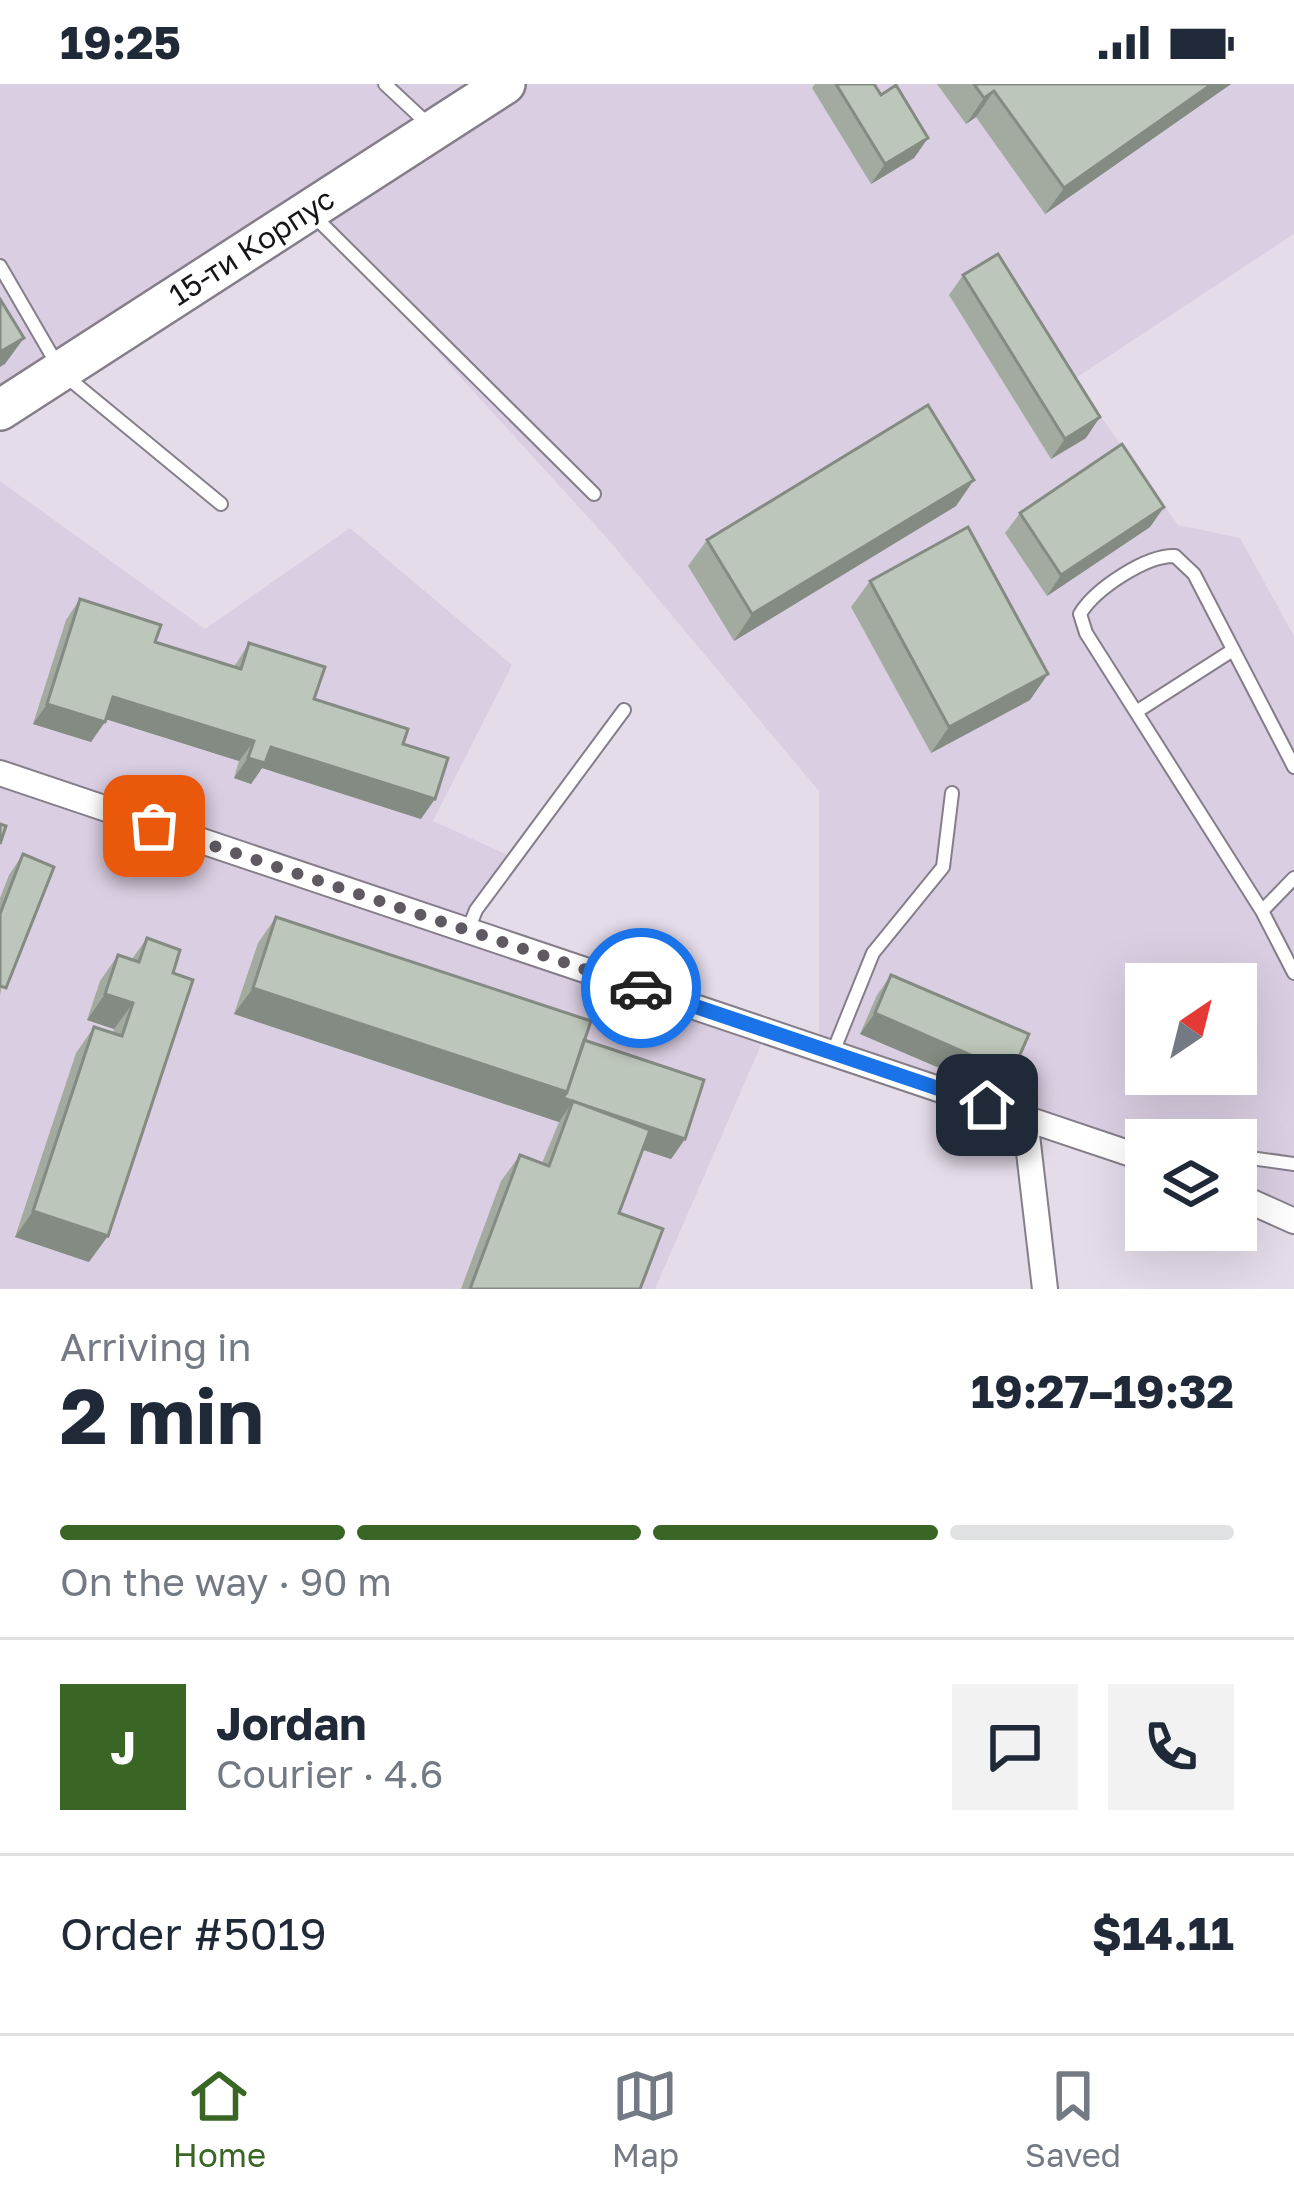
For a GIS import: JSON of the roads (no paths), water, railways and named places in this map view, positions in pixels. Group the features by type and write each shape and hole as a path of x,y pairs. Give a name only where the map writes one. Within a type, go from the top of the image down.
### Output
{"main road":[{"name":"15-ти Корпус","path":"0,410 505,84"}],"street":[{"path":"0,773 1125,1152"},
{"path":"1025,1118 1046,1289"},
{"path":"1257,1204 1294,1221"}],"lane":[{"path":"385,84 434,130"},
{"path":"309,211 594,494"},
{"path":"0,266 62,373 221,504"},
{"path":"1294,767 1194,574 1175,556 1159,556 1088,601 1080,614 1086,633 1262,911 1294,973"},
{"path":"1136,712 1233,650"},
{"path":"467,931 476,910 624,710"},
{"path":"833,1052 873,953 944,867 952,793"},
{"path":"1262,911 1294,878"},
{"path":"1257,1159 1294,1164"}]}
